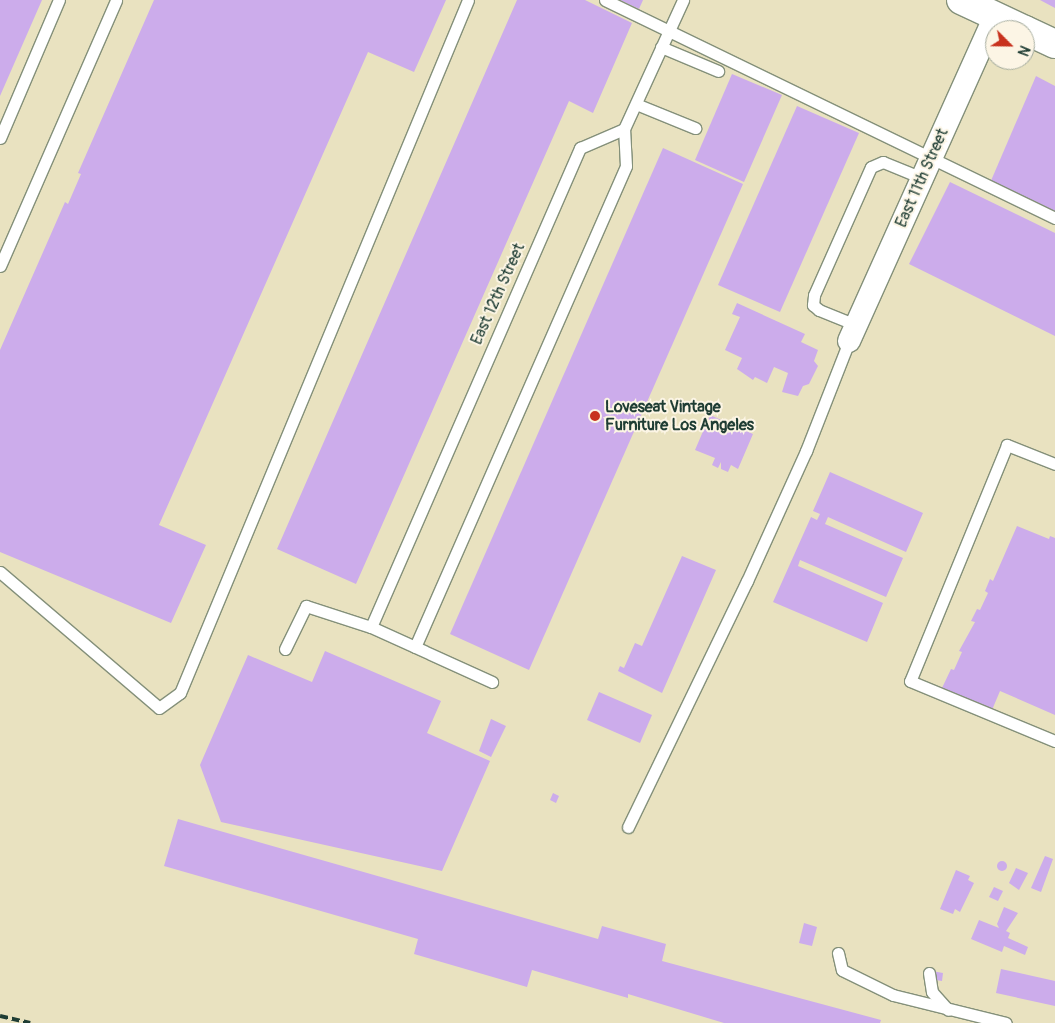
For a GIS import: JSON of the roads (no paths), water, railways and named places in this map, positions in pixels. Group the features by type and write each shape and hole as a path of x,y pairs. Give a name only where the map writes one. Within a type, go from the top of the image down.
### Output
{"main road":[{"path":"961,0 1004,20"},
{"path":"1035,35 1055,44"}],"street":[{"name":"East 11th Street","path":"853,333 995,16"}],"lane":[{"path":"0,138 59,0"},
{"path":"0,266 116,0"},
{"path":"0,572 159,708 180,693 468,0"},
{"path":"606,0 668,32 932,156 1055,218"},
{"path":"415,646 626,166 624,129 683,0"},
{"path":"661,47 718,71"},
{"path":"636,104 695,128"},
{"name":"East 12th Street","path":"371,627 580,148 624,129"},
{"path":"628,827 792,482 853,333 813,305 818,286 871,167 883,162 922,178"},
{"path":"1055,464 1006,446 910,681 1055,741"},
{"path":"285,649 306,606 371,627 492,682"},
{"path":"838,954 842,970 894,995 1006,1023"},
{"path":"929,973 932,992 948,1010"}],"railway":[{"path":"0,1016 30,1023"}],"place":[{"name":"Loveseat Vintage Furniture Los Angeles","path":"595,416"}]}
